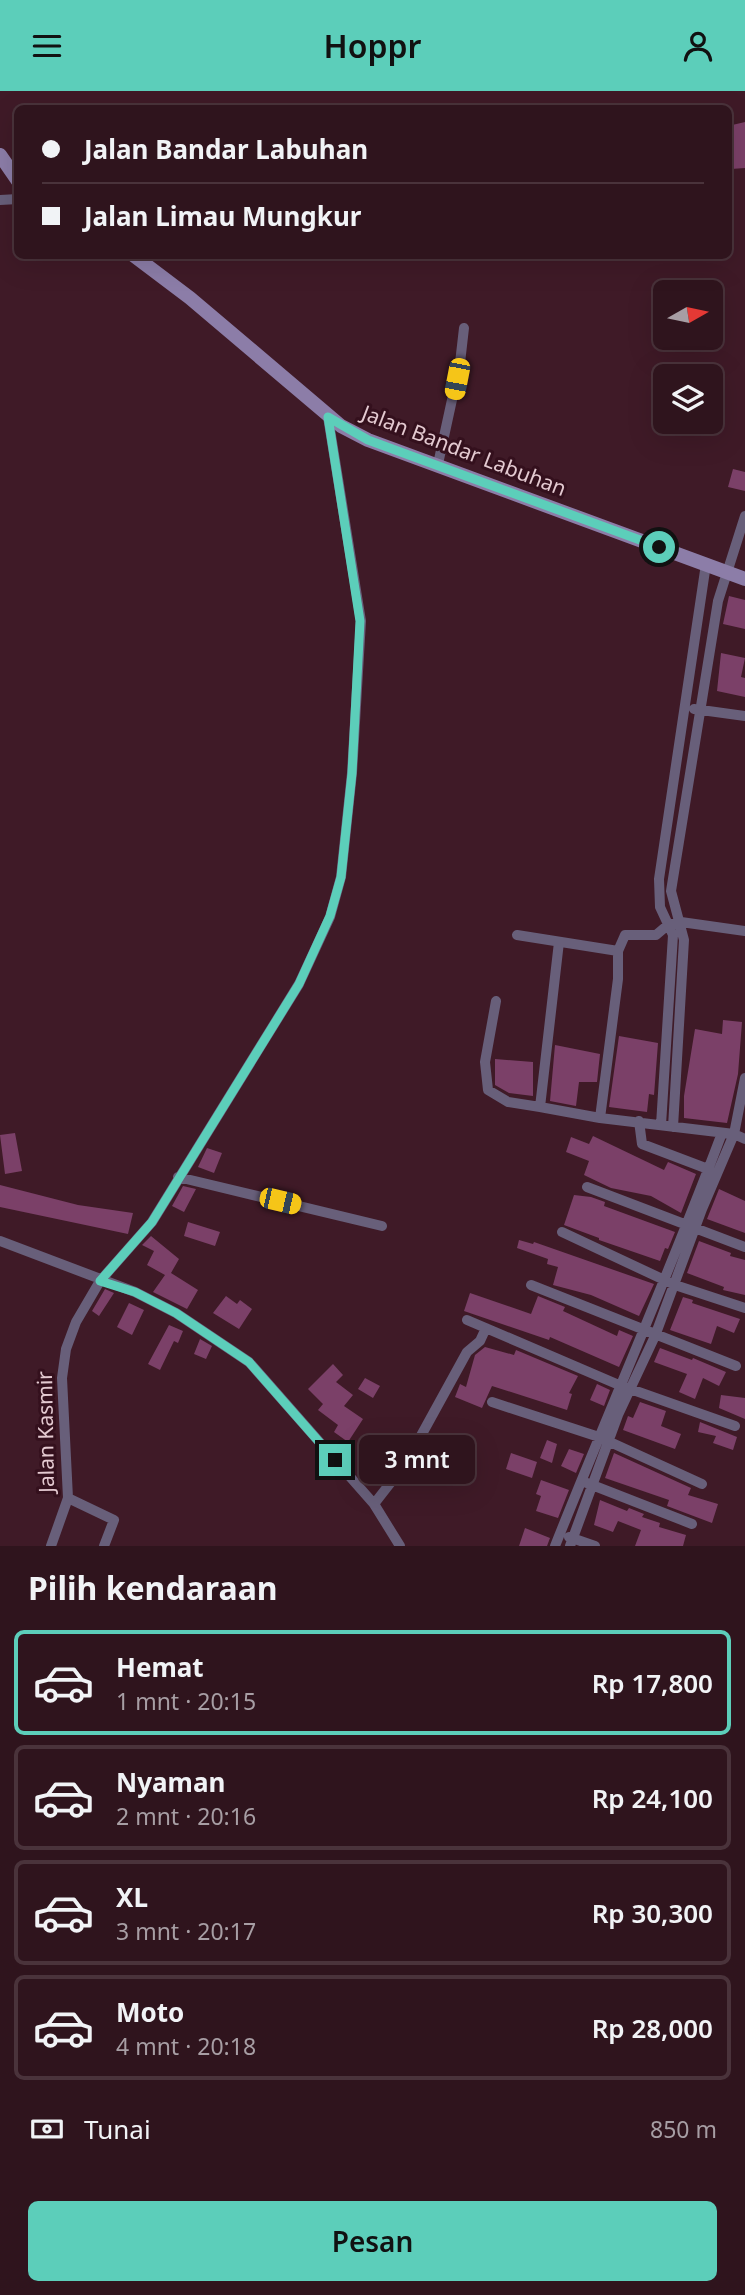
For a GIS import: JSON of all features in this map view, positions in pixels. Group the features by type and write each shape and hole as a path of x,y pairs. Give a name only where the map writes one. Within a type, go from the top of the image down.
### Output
{"main road":[{"path":"0,155 14,177"},
{"name":"Jalan Bandar Labuhan","path":"138,259 190,297 328,417 368,440 745,579"}],"street":[{"path":"438,464 458,374 464,328"},
{"name":"Jalan Kasmir","path":"51,1546 68,1498 68,1453 61,1399 64,1362 76,1322 100,1281 152,1222 299,984 330,916 341,877 352,773 360,621 328,417"},
{"path":"661,1125 681,922 671,891 712,638 727,572 745,516"},
{"path":"673,1127 678,940 660,907 659,879 706,564"},
{"path":"697,634 712,638"},
{"path":"684,708 745,716"},
{"path":"600,1118 618,979 618,951 625,935 656,935 669,924 681,922 745,931"},
{"path":"517,935 618,951"},
{"path":"540,1107 559,942"},
{"path":"496,1000 485,1062 488,1090 508,1102 740,1137"},
{"path":"691,1226 740,1137 745,1078"},
{"path":"639,1121 642,1144 708,1169"},
{"path":"625,1387 655,1336 670,1283 722,1133"},
{"path":"178,1177 382,1226"},
{"path":"587,1187 745,1247"},
{"path":"562,1232 670,1283 745,1308"},
{"path":"0,1241 135,1292 176,1313 257,1369 374,1504 401,1546"},
{"path":"555,1546 581,1481 603,1440 625,1387 643,1331 670,1283"},
{"path":"531,1285 736,1366"},
{"path":"467,1320 625,1387 735,1426"},
{"path":"374,1504 406,1463 467,1352 480,1341 486,1328"},
{"path":"492,1402 603,1440 702,1484"},
{"path":"571,1542 593,1484 603,1440"},
{"path":"581,1481 692,1524"},
{"path":"68,1498 114,1520 104,1546"},
{"path":"560,1533 571,1542 595,1546"}],"building":[{"path":"745,122 745,168 732,169 732,125"},
{"path":"733,469 745,472 745,491 728,487"},
{"path":"729,596 745,600 745,629 723,624"},
{"path":"721,653 745,658 741,677 745,678 745,697 717,691"},
{"path":"723,1020 742,1022 738,1074 727,1123 684,1118 684,1096 695,1029 722,1034"},
{"path":"619,1036 658,1043 654,1095 649,1094 647,1112 609,1107"},
{"path":"555,1045 600,1054 597,1082 579,1082 576,1106 550,1101"},
{"path":"495,1059 533,1062 533,1096 509,1093 495,1085"},
{"path":"15,1133 22,1171 5,1174 0,1135"},
{"path":"593,1136 664,1170 668,1162 696,1174 681,1213 651,1196 611,1188 584,1175 589,1161 566,1152 571,1137 589,1144"},
{"path":"207,1148 222,1153 214,1173 198,1167"},
{"path":"0,1185 78,1205 133,1213 128,1234 0,1207"},
{"path":"183,1186 196,1189 184,1212 172,1206"},
{"path":"719,1189 745,1201 745,1233 707,1219"},
{"path":"574,1195 605,1202 604,1206 675,1232 660,1261 564,1225"},
{"path":"188,1222 220,1232 215,1246 184,1236"},
{"path":"151,1236 179,1259 171,1273 198,1290 187,1309 153,1292 165,1275 147,1265 154,1251 142,1245"},
{"path":"519,1240 533,1244 534,1242 654,1284 639,1316 591,1295 553,1285 558,1267 547,1264 548,1259 517,1248"},
{"path":"699,1241 745,1260 745,1295 723,1290 724,1287 687,1273"},
{"path":"105,1289 114,1293 99,1316 92,1311"},
{"path":"470,1293 531,1314 538,1296 565,1307 563,1311 617,1336 619,1330 633,1336 619,1367 550,1337 549,1340 464,1311"},
{"path":"226,1296 237,1304 240,1300 252,1309 239,1329 213,1313"},
{"path":"683,1297 693,1300 692,1303 740,1319 734,1333 717,1326 711,1344 670,1330"},
{"path":"129,1303 144,1310 132,1335 117,1327"},
{"path":"169,1325 183,1331 178,1343 174,1341 160,1370 148,1364"},
{"path":"200,1339 212,1346 206,1359 194,1354"},
{"path":"485,1347 514,1355 516,1350 578,1376 569,1393 572,1394 567,1410 492,1386 482,1408 455,1397 460,1384 466,1387 475,1355"},
{"path":"660,1348 726,1372 719,1386 703,1378 695,1399 679,1392 687,1374 654,1362"},
{"path":"333,1364 343,1375 336,1382 353,1395 344,1406 363,1419 348,1442 334,1432 338,1425 318,1410 323,1404 308,1389"},
{"path":"365,1378 380,1386 373,1398 358,1389"},
{"path":"597,1384 610,1390 604,1406 590,1400"},
{"path":"721,1395 745,1398 745,1419 719,1408"},
{"path":"640,1402 666,1411 661,1426 681,1434 675,1449 623,1430 628,1416 633,1418"},
{"path":"700,1422 737,1437 733,1450 713,1443 716,1436 698,1432"},
{"path":"547,1440 557,1444 552,1463 540,1458"},
{"path":"569,1449 584,1454 576,1473 561,1466"},
{"path":"511,1453 537,1462 532,1478 506,1469"},
{"path":"614,1453 691,1488 688,1495 718,1504 712,1523 667,1506 669,1500 605,1478"},
{"path":"541,1480 569,1490 558,1518 536,1511 541,1496 536,1494"},
{"path":"600,1500 627,1511 629,1508 644,1514 642,1517 660,1523 659,1527 686,1535 683,1546 635,1546 641,1530 618,1521 613,1532 594,1525"},
{"path":"525,1528 550,1538 547,1546 519,1546"}],"route":[{"path":"335,1460 249,1362 176,1313 135,1292 100,1281 152,1222 299,984 330,916 341,877 361,650 354,575 341,512 328,417 368,440 659,547"}]}
